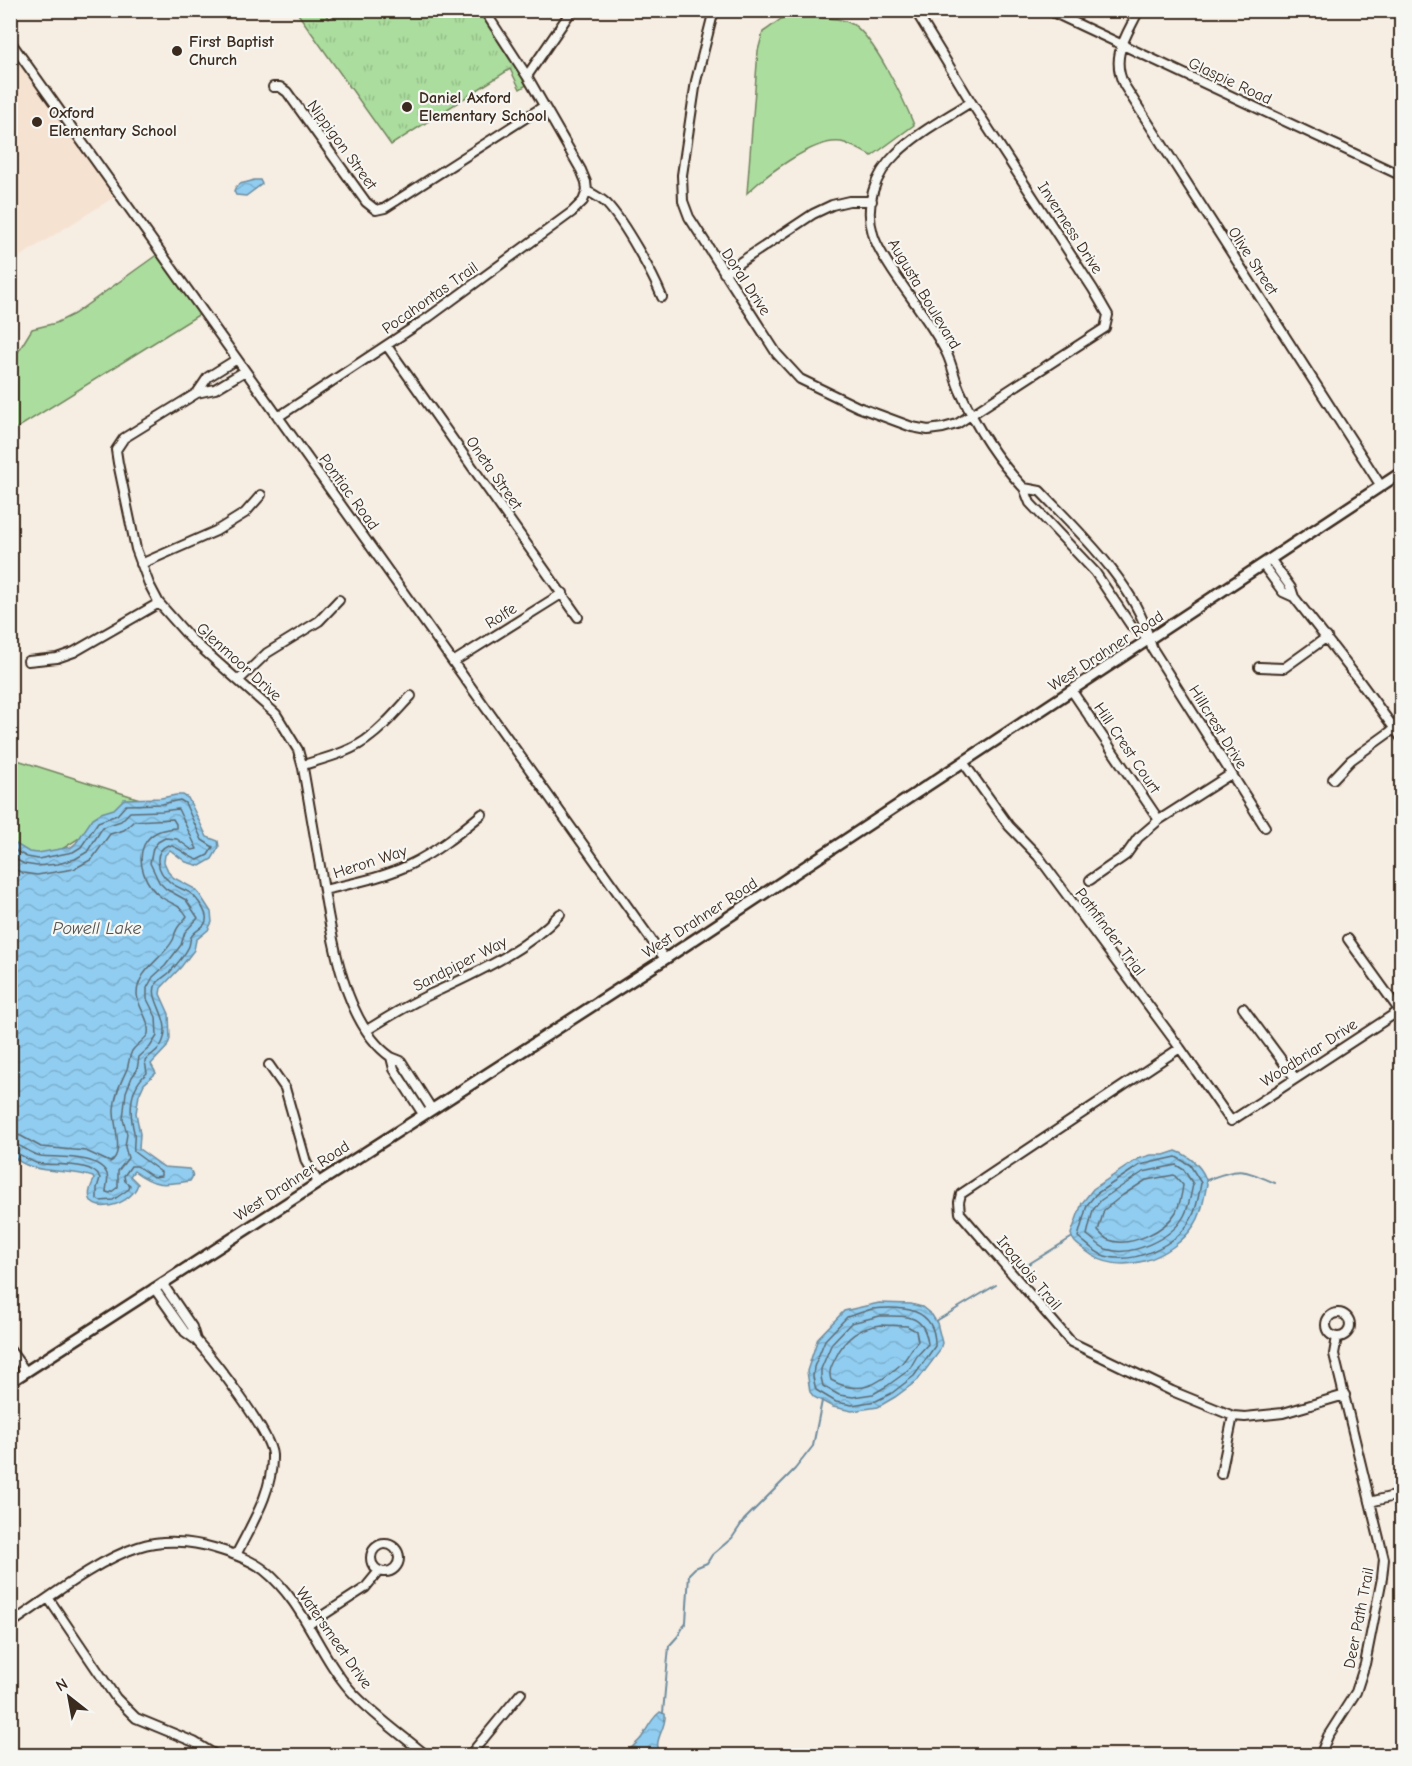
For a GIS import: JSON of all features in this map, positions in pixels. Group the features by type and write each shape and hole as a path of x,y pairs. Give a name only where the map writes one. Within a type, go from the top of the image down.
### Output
{"street":[{"path":"484,10 527,76 581,170 587,191 601,199 616,216 654,279 662,297"},
{"path":"527,76 572,10"},
{"name":"Doral Drive","path":"714,10 696,81 682,175 682,195 688,217 777,354 800,379 858,407 912,427 928,430 943,428 972,415"},
{"name":"Inverness Drive","path":"915,10 971,102 1094,289 1108,315 1105,328 972,415"},
{"name":"Glaspie Road","path":"1048,10 1401,176"},
{"name":"Olive Street","path":"1139,10 1122,46 1117,64 1118,73 1124,85 1381,486"},
{"name":"Pontiac Road","path":"10,41 665,959"},
{"name":"Nippigon Street","path":"273,87 280,87 287,92 366,202 378,210 385,208 544,106"},
{"name":"Augusta Boulevard","path":"971,102 914,139 895,154 880,173 874,187 872,201 873,234 883,255 947,354 959,390 972,415 1010,473 1024,488 1030,502 1100,580 1132,627 1149,639"},
{"name":"Pocahontas Trail","path":"278,417 450,302 572,212 583,201 587,191"},
{"path":"724,273 823,209 849,201 872,201"},
{"name":"Oneta Street","path":"387,346 578,617"},
{"name":"Glenmoor Drive","path":"196,393 208,377 237,359"},
{"name":"Glenmoor Drive","path":"245,371 214,389 196,393 124,438 116,450 136,549 159,603 190,638 276,714 298,750 303,765 339,963 357,1012 367,1030 381,1050 401,1061 427,1111"},
{"name":"West Drahner Road","path":"13,1380 665,959 1401,472"},
{"name":"Augusta Boulevard","path":"1024,488 1040,491 1106,562 1144,620 1149,639"},
{"path":"141,564 216,531 245,513 261,495"},
{"path":"1267,562 1291,588 1294,597 1327,637 1401,739"},
{"path":"1100,580 1113,571"},
{"name":"Rolfe","path":"453,662 562,593"},
{"path":"239,680 267,653 319,621 339,600"},
{"path":"28,661 57,658 74,652 159,603"},
{"path":"1259,667 1284,668 1327,637"},
{"name":"Hillcrest Drive","path":"1149,639 1264,827"},
{"name":"Hill Crest Court","path":"1072,691 1159,820"},
{"path":"303,765 334,756 360,744 372,736 411,696"},
{"path":"1333,779 1351,760 1394,729"},
{"name":"Pathfinder Trial","path":"963,762 1009,826 1038,856 1231,1121"},
{"path":"1090,880 1126,855 1138,838 1159,820 1231,774"},
{"name":"Heron Way","path":"324,890 389,873 409,865 445,844 482,814"},
{"name":"Sandpiper Way","path":"367,1030 422,998 454,984 511,953 542,933 560,914"},
{"path":"1348,939 1400,1010"},
{"path":"1244,1008 1295,1078"},
{"name":"Woodbriar Drive","path":"1231,1121 1400,1010"},
{"name":"Iroquois Trail","path":"1180,1048 961,1194 958,1208 960,1213 1071,1342 1172,1392 1233,1416 1283,1413 1345,1395"},
{"path":"269,1065 285,1088 306,1162 318,1182"},
{"path":"158,1286 192,1327 196,1340 215,1362 264,1433 272,1452 270,1475 264,1499 236,1555"},
{"name":"Deer Path Trail","path":"1320,1755 1328,1736 1356,1692 1365,1664 1384,1559 1334,1354 1337,1337"},
{"path":"10,1350 26,1372"},
{"path":"10,1370 13,1380"},
{"path":"1221,1474 1233,1416"},
{"path":"1370,1502 1401,1494"},
{"name":"Watersmeet Drive","path":"10,1624 115,1556 140,1546 173,1542 201,1544 236,1555 263,1569 289,1594 350,1690 427,1755"},
{"path":"308,1624 365,1588 379,1571"},
{"path":"49,1599 116,1698 136,1718 194,1742 217,1755"},
{"path":"469,1755 520,1693"}],"shaded area":[{"name":"Oxford Elementary School","path":"10,47 116,196 11,262 10,262"}],"green space":[{"path":"800,10 821,17 846,21 860,31 888,70 914,125 872,156 841,142 830,142 818,146 791,159 747,193 758,51 763,32 785,16"},
{"name":"Daniel Axford Elementary School","path":"296,11 323,11 329,19 341,11 479,11 526,84 520,89 510,69 391,145"},
{"path":"158,254 200,314 11,432 10,365 32,329 56,323 74,314"},
{"path":"11,758 140,799 11,882"}],"water":[{"path":"260,180 262,184 246,196 236,195 234,191 237,186"},
{"name":"Powell Lake","path":"176,795 188,798 207,837 218,841 219,847 212,859 200,866 186,862 170,850 165,855 164,862 174,878 195,889 200,895 211,912 212,922 208,930 196,940 194,950 181,967 161,988 160,994 169,1014 170,1039 167,1047 151,1064 156,1073 144,1084 139,1095 136,1113 140,1134 139,1149 164,1167 189,1169 192,1176 190,1181 160,1184 134,1171 130,1176 138,1184 133,1193 125,1200 115,1204 97,1205 91,1201 93,1177 28,1166 11,1154 11,841 29,852 38,853 71,847 93,818 114,809 124,799 161,798"},
{"path":"1176,1151 1196,1163 1207,1184 1200,1215 1185,1236 1160,1255 1130,1264 1100,1259 1075,1242 1071,1234 1082,1203 1093,1189 1138,1159"},
{"path":"879,1303 911,1304 922,1307 932,1315 937,1323 942,1343 939,1352 918,1380 878,1407 852,1411 833,1407 814,1397 810,1392 807,1371 818,1338 844,1311"},
{"path":"660,1712 665,1714 664,1725 658,1740 658,1750 661,1755 626,1755 642,1737 652,1720"}],"waterway":[{"path":"1207,1180 1241,1171 1275,1183"},
{"path":"1027,1265 1071,1238"},
{"path":"936,1321 996,1285"},
{"path":"663,1713 669,1646 686,1622 689,1574 695,1568 707,1563 712,1555 732,1538 744,1520 795,1469 813,1446 822,1401"}],"place":[{"name":"First Baptist Church","path":"177,51"},
{"name":"Daniel Axford Elementary School","path":"407,107"},
{"name":"Oxford Elementary School","path":"37,122"}]}
